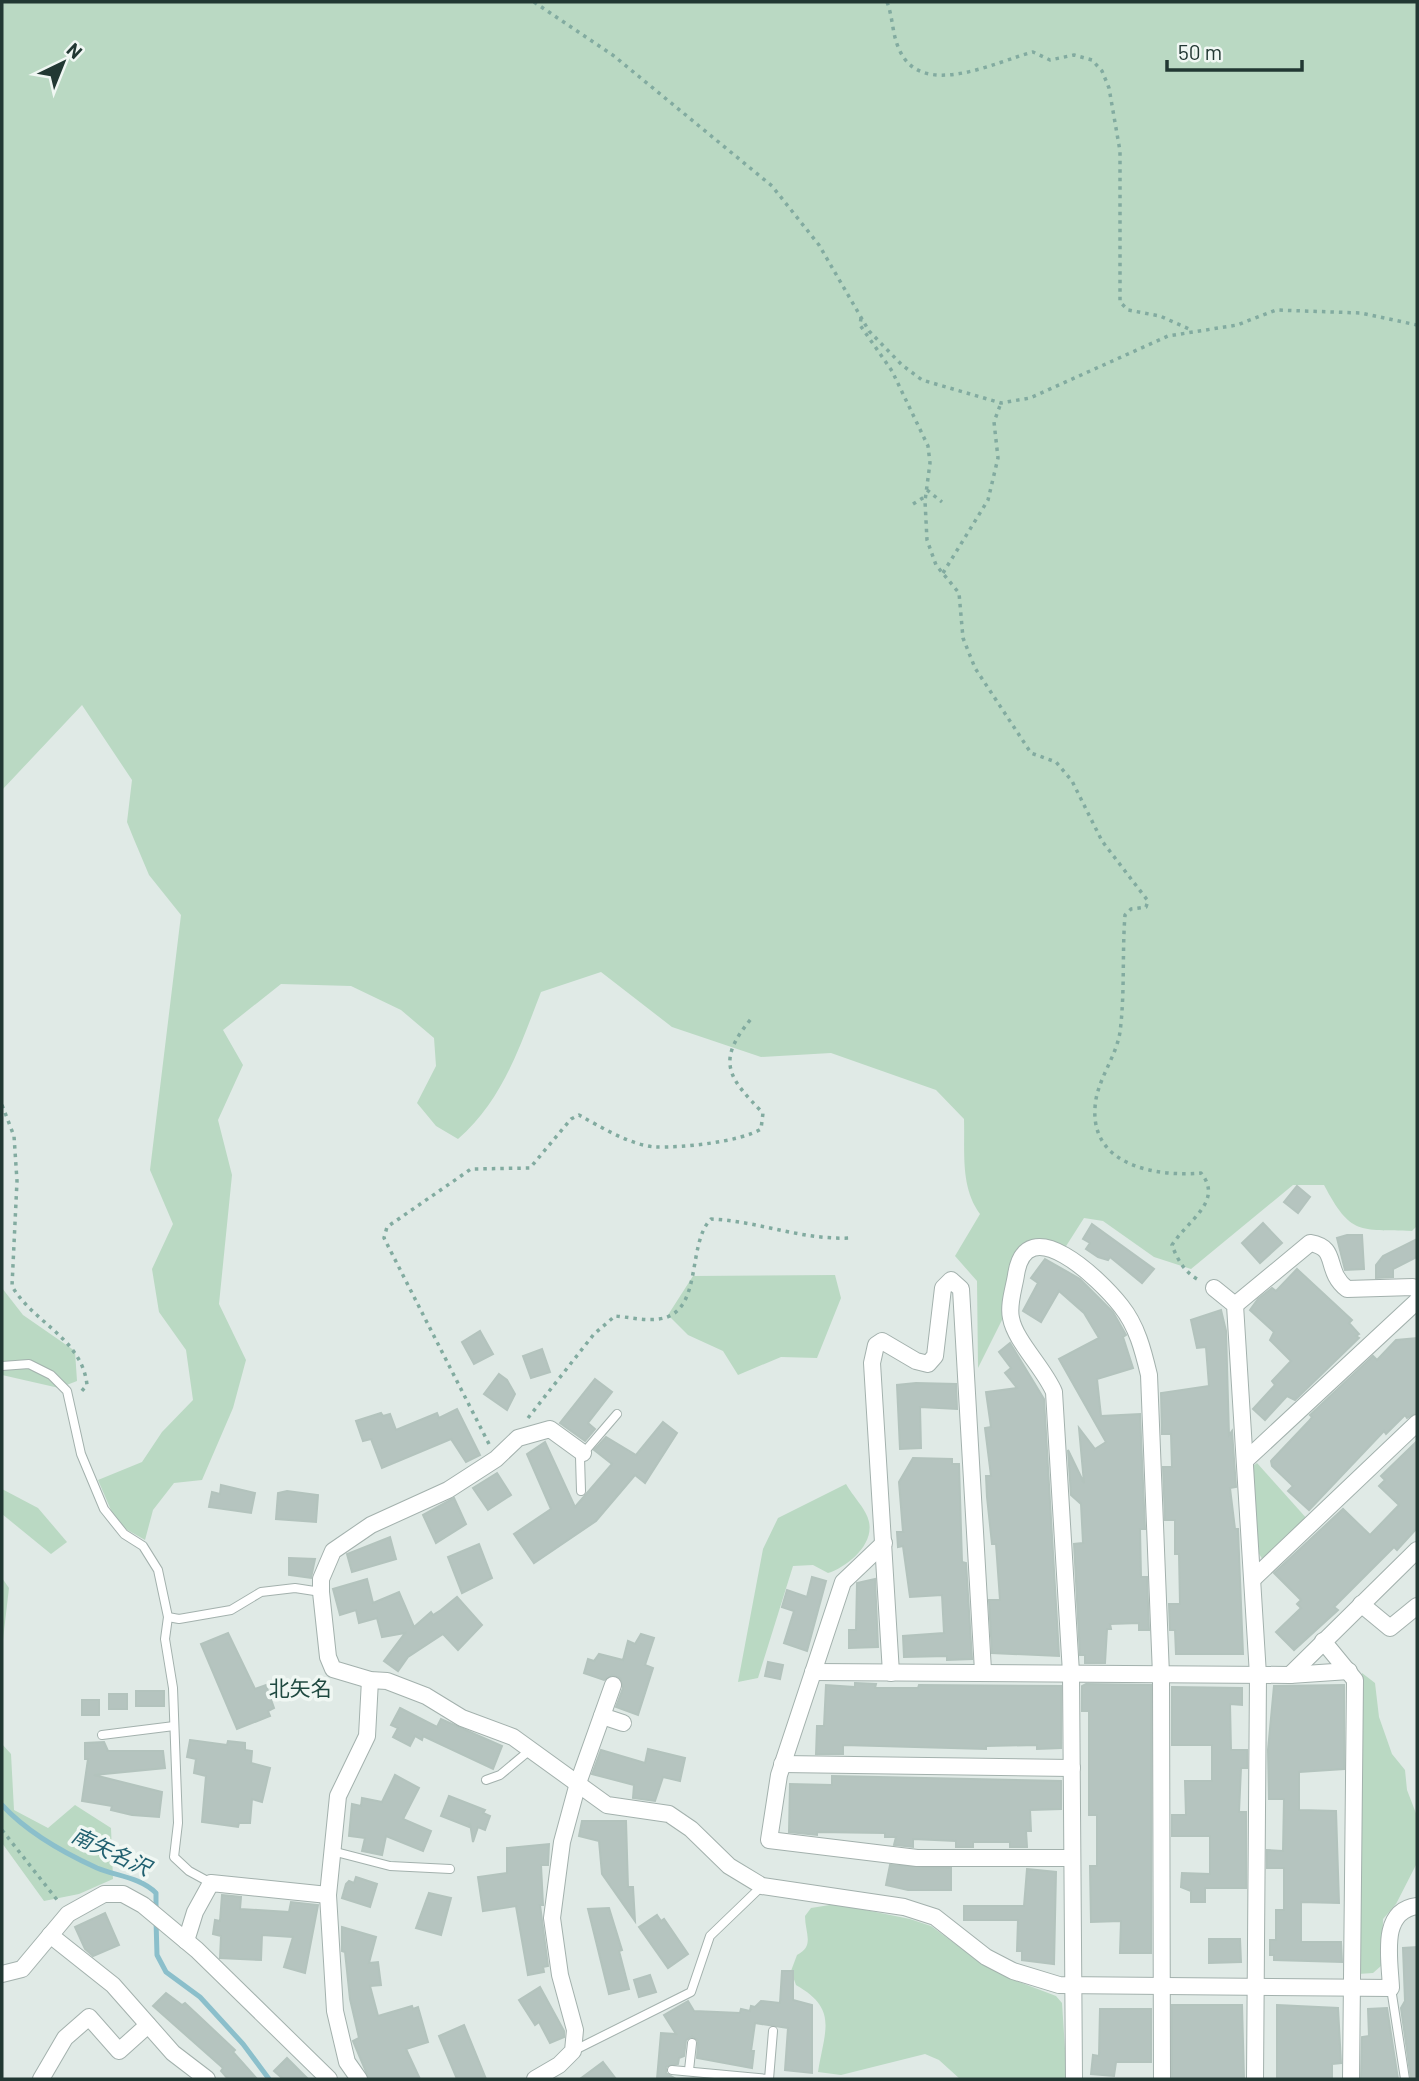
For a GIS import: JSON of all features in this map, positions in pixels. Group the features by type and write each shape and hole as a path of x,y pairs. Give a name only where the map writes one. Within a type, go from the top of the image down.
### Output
{"street":[{"path":"1235,1305 1310,1243 1321,1245 1329,1253 1335,1279 1347,1289 1413,1287 1417,1290"},
{"path":"1074,2079 1071,1672 1054,1392 1048,1376 1013,1327 1010,1315 1018,1263 1026,1250 1038,1245 1051,1248 1098,1280 1122,1307 1140,1340 1149,1375 1161,1675 1162,2079"},
{"path":"891,1673 872,1363 876,1345 882,1341 916,1361 928,1364 935,1356 943,1289 951,1280 961,1289 983,1671"},
{"path":"1214,1288 1235,1305 1247,1459 1258,1675 1255,2079"},
{"path":"1247,1459 1417,1301"},
{"path":"1253,1579 1417,1423"},
{"path":"583,1453 550,1429 518,1438 496,1458 448,1490 370,1525 333,1551 321,1579 328,1657 333,1670 370,1680 387,1681 426,1696 462,1718 513,1737 607,1805 669,1814 691,1829 729,1866 762,1886 904,1907 935,1917 986,1957 1013,1971 1059,1985 1391,1987 1391,1926 1399,1913 1417,1906"},
{"path":"884,1544 843,1582 782,1764 769,1840 917,1858 1072,1858"},
{"path":"1290,1675 1417,1550"},
{"path":"1361,1604 1390,1628 1417,1606"},
{"path":"1323,1641 1355,1680 1351,2079"},
{"path":"813,1672 1290,1675 1349,1671"},
{"path":"359,2079 347,2062 335,2011 328,1895 338,1796 367,1736 370,1680"},
{"path":"535,2079 559,2065 573,2051 575,2030 560,1975 552,1918 562,1842 578,1783 613,1685"},
{"path":"602,1716 624,1723"},
{"path":"782,1764 1072,1768"},
{"path":"186,1941 195,1912 211,1883 328,1895"},
{"path":"2,1974 22,1969 68,1914 104,1894 123,1894 143,1905 164,1922 240,1989 328,2079"},
{"path":"50,1935 113,1985 173,2053 207,2079"},
{"path":"41,2079 65,2038 89,2017 119,2051 148,2025"}],"lane":[{"path":"2,1366 29,1364 51,1375 67,1391 81,1454 104,1509 124,1534 143,1546 158,1570 168,1617 165,1639 173,1688 178,1823 174,1857 189,1871 211,1883"},
{"path":"581,1491 580,1457 617,1414"},
{"path":"168,1617 179,1619 232,1610 261,1592 295,1588 321,1592"},
{"path":"103,1735 174,1726"},
{"path":"486,1780 500,1775 530,1750"},
{"path":"332,1851 390,1866 450,1869"},
{"path":"573,2051 691,1992 710,1936 762,1886"},
{"path":"1391,1987 1405,2079"},
{"path":"671,2070 768,2079 774,2031"},
{"path":"689,2070 692,2043"}],"path":[{"path":"534,2 614,56 772,186 820,245 877,341 922,380 1001,402 1030,398 1139,347 1191,330 1237,325 1276,310 1361,313 1417,325"},
{"path":"887,2 899,51 913,66 929,73 949,77 1032,52 1050,60 1074,55 1092,60 1102,71 1109,88 1119,151 1120,302 1128,310 1160,316 1191,330"},
{"path":"861,318 860,325 892,370 928,446 928,540 936,565 959,593 963,638 989,691 1031,753 1056,762 1072,781 1102,841 1148,901 1146,907 1131,909 1125,915 1125,986 1120,1034 1095,1108 1097,1132 1106,1147 1126,1164 1172,1176 1201,1173 1209,1183 1211,1193 1172,1245 1177,1258 1192,1277 1214,1288"},
{"path":"943,573 988,500 999,458 994,422 1001,402"},
{"path":"926,490 942,502"},
{"path":"913,503 926,496"},
{"path":"496,1458 384,1238 387,1227 471,1169 530,1168 570,1119 579,1115 632,1141 654,1147 745,1138 761,1129 763,1113 734,1083 729,1057 737,1036 751,1019"},
{"path":"2,1105 14,1136 17,1181 12,1286 21,1301 37,1317 62,1335 85,1370 87,1385 69,1402"},
{"path":"518,1438 523,1424 594,1334 615,1316 659,1319 674,1313 686,1300 702,1228 711,1219 741,1220 817,1239 849,1238"},
{"path":"2,1830 68,1914"}],"green space":[{"path":"2,2 1417,2 1417,1226 1412,1231 1358,1226 1342,1213 1324,1185 1293,1185 1191,1269 1154,1257 1103,1221 1084,1218 1061,1254 1029,1249 1007,1310 978,1368 977,1281 955,1256 980,1214 966,1181 964,1119 936,1090 831,1053 761,1057 672,1027 601,972 541,992 499,1090 474,1124 458,1139 436,1126 417,1103 436,1066 434,1038 401,1010 351,986 281,984 223,1030 243,1065 218,1120 232,1175 219,1304 246,1360 233,1408 202,1480 174,1483 153,1510 145,1540 117,1524 98,1480 142,1462 162,1432 193,1400 186,1350 159,1312 152,1269 173,1224 150,1170 181,915 149,875 127,822 132,780 82,705 2,790"},
{"path":"835,1275 841,1298 817,1358 781,1357 738,1375 723,1351 688,1335 668,1315 693,1276"},
{"path":"2,1288 23,1315 75,1351 77,1381 59,1388 2,1375"},
{"path":"1257,1463 1308,1520 1264,1562 1258,1552 1253,1466"},
{"path":"846,1484 868,1517 869,1531 863,1547 843,1566 828,1573 813,1565 793,1566 758,1678 738,1682 763,1549 778,1518"},
{"path":"2,1489 38,1508 67,1542 51,1554 2,1514"},
{"path":"2,1578 9,1588 2,1648"},
{"path":"1362,1673 1375,1683 1379,1717 1392,1754 1405,1770 1407,1790 1417,1816 1417,1863 1396,1904 1383,1919 1382,1965 1373,1973 1358,1974"},
{"path":"2,1744 11,1754 14,1810 48,1828 75,1805 111,1828 113,1879 79,1894 44,1901 2,1843"},
{"path":"836,1904 931,1926 980,1962 1014,1980 1056,1996 1062,2003 1067,2079 960,2079 939,2060 925,2054 841,2075 818,2072 825,2032 823,2012 809,1994 796,1985 791,1971 797,1955 806,1948 808,1938 805,1916 811,1908"}],"building":[{"path":"1297,1186 1310,1197 1298,1213 1284,1202"},
{"path":"1263,1223 1282,1243 1260,1263 1242,1243"},
{"path":"1092,1224 1154,1269 1142,1283 1110,1257 1108,1260 1098,1257 1086,1249 1090,1243 1083,1239"},
{"path":"1362,1235 1364,1269 1345,1270 1337,1238"},
{"path":"1417,1239 1417,1257 1393,1269 1393,1277 1376,1278 1376,1265 1383,1256"},
{"path":"1045,1259 1080,1279 1113,1312 1126,1335 1123,1337 1133,1368 1097,1379 1101,1416 1140,1414 1145,1529 1140,1529 1141,1577 1147,1577 1149,1630 1139,1630 1139,1623 1110,1624 1111,1629 1107,1629 1105,1663 1085,1663 1085,1655 1080,1655 1074,1544 1083,1543 1081,1504 1071,1495 1068,1450 1084,1483 1079,1428 1095,1449 1106,1442 1059,1359 1099,1338 1084,1313 1059,1291 1041,1322 1023,1311 1038,1283 1031,1278"},
{"path":"1297,1269 1352,1320 1349,1323 1359,1334 1356,1336 1359,1338 1295,1400 1287,1396 1265,1420 1253,1409 1275,1385 1272,1381 1291,1361 1270,1340 1274,1332 1250,1310 1258,1299 1272,1288 1276,1291"},
{"path":"1221,1310 1226,1331 1229,1435 1232,1431 1236,1487 1230,1488 1235,1529 1238,1529 1243,1654 1176,1654 1175,1630 1170,1630 1169,1604 1180,1604 1179,1554 1175,1554 1175,1520 1165,1520 1163,1467 1172,1467 1171,1434 1162,1434 1161,1393 1209,1386 1206,1347 1197,1348 1191,1320"},
{"path":"480,1331 493,1354 474,1364 462,1342"},
{"path":"1417,1338 1417,1413 1407,1418 1405,1415 1386,1434 1384,1431 1309,1510 1288,1491 1293,1486 1272,1466 1271,1461 1309,1421 1312,1417 1310,1415 1373,1356 1377,1360 1396,1340"},
{"path":"1010,1343 1044,1399 1059,1656 992,1653 989,1600 1000,1600 996,1544 992,1544 987,1497 986,1476 991,1476 985,1428 991,1427 986,1392 1017,1388 1005,1373 1011,1368 999,1352"},
{"path":"542,1349 550,1372 531,1378 523,1356"},
{"path":"499,1374 507,1380 515,1394 507,1410 484,1394"},
{"path":"595,1379 612,1392 588,1423 595,1429 585,1441 560,1423"},
{"path":"956,1384 957,1409 920,1407 921,1448 900,1449 897,1385"},
{"path":"457,1409 480,1455 466,1462 451,1439 382,1468 371,1439 363,1441 356,1421 381,1413 383,1416 390,1414 396,1430 437,1413 439,1418"},
{"path":"663,1422 677,1433 645,1483 635,1475 596,1521 534,1563 514,1534 551,1509 527,1454 545,1442 575,1507 612,1464 594,1450 606,1437 636,1455"},
{"path":"1417,1441 1417,1528 1397,1550 1394,1547 1334,1607 1338,1610 1294,1650 1276,1632 1301,1608 1297,1604 1301,1600 1274,1573 1343,1509 1370,1535 1399,1505 1379,1486 1385,1480 1381,1476"},
{"path":"913,1458 952,1459 952,1464 959,1464 962,1562 966,1563 972,1659 947,1660 947,1656 904,1657 903,1636 944,1633 942,1595 910,1597 903,1546 898,1547 897,1532 903,1532 899,1482"},
{"path":"497,1473 511,1495 488,1510 473,1488"},
{"path":"221,1485 255,1493 251,1513 209,1507 212,1492 220,1494"},
{"path":"287,1491 318,1495 316,1522 276,1519 278,1493"},
{"path":"454,1498 466,1524 436,1543 423,1515"},
{"path":"390,1537 396,1559 352,1572 347,1554"},
{"path":"479,1544 492,1578 462,1593 448,1557"},
{"path":"289,1558 315,1559 311,1578 289,1575"},
{"path":"812,1577 826,1581 807,1651 784,1643 794,1611 782,1607 787,1590 807,1597"},
{"path":"367,1579 373,1603 399,1592 414,1627 431,1612 433,1615 457,1597 482,1625 458,1650 443,1634 408,1657 398,1671 384,1661 405,1633 382,1637 377,1618 359,1623 356,1610 340,1615 333,1589"},
{"path":"875,1579 878,1647 849,1648 849,1630 856,1630 857,1583"},
{"path":"228,1633 255,1689 266,1685 274,1708 268,1711 270,1716 237,1729 201,1644"},
{"path":"641,1634 654,1638 645,1665 653,1668 638,1715 616,1707 623,1688 620,1678 612,1675 604,1680 584,1673 588,1659 594,1661 599,1654 623,1660 628,1641 635,1644"},
{"path":"768,1662 783,1665 780,1679 765,1676"},
{"path":"855,1683 876,1684 875,1688 918,1688 919,1685 1061,1686 1061,1748 1037,1749 1037,1745 986,1746 986,1749 843,1745 843,1754 816,1754 817,1726 824,1726 826,1685 855,1687"},
{"path":"1151,1685 1151,1953 1120,1953 1121,1921 1091,1922 1090,1866 1097,1866 1097,1815 1089,1815 1089,1711 1082,1711 1082,1686"},
{"path":"1344,1685 1344,1769 1299,1772 1299,1810 1336,1811 1339,1903 1301,1902 1301,1942 1341,1942 1342,1962 1274,1960 1274,1955 1270,1955 1270,1940 1276,1940 1276,1910 1284,1910 1284,1868 1267,1868 1267,1850 1283,1851 1284,1799 1269,1799 1268,1750 1274,1686"},
{"path":"1172,1687 1242,1688 1242,1705 1230,1704 1231,1750 1247,1750 1247,1768 1241,1768 1239,1812 1246,1812 1246,1888 1205,1888 1205,1902 1191,1902 1191,1891 1181,1887 1182,1873 1210,1874 1210,1836 1172,1836 1172,1815 1186,1815 1185,1781 1212,1781 1212,1745 1172,1745"},
{"path":"136,1691 164,1691 164,1706 136,1706"},
{"path":"109,1694 127,1694 127,1709 109,1709"},
{"path":"82,1700 99,1700 99,1715 82,1715"},
{"path":"400,1708 437,1727 441,1719 502,1746 493,1769 423,1736 422,1740 415,1736 410,1746 393,1737 398,1728 391,1725"},
{"path":"190,1740 227,1745 228,1741 245,1743 245,1750 252,1751 251,1763 270,1768 262,1802 252,1799 250,1823 239,1823 238,1827 202,1822 206,1776 194,1773 196,1759 187,1757"},
{"path":"104,1742 108,1751 163,1751 165,1768 94,1775 162,1792 159,1817 132,1815 111,1810 112,1806 82,1801 88,1759 85,1759 85,1743"},
{"path":"648,1749 685,1758 680,1781 663,1777 655,1801 633,1798 634,1785 592,1774 601,1750 645,1763"},
{"path":"395,1775 419,1788 403,1819 431,1831 423,1851 386,1836 382,1855 362,1851 365,1838 349,1836 352,1804 361,1806 362,1798 382,1802"},
{"path":"832,1776 1061,1781 1061,1809 1030,1810 1031,1831 1026,1831 1027,1847 1010,1847 1010,1842 973,1842 973,1847 956,1847 956,1841 913,1839 913,1847 894,1845 896,1837 885,1837 885,1833 817,1832 817,1835 789,1832 790,1784 832,1785"},
{"path":"449,1796 485,1810 483,1813 490,1816 485,1830 478,1827 473,1842 470,1823 469,1827 441,1816"},
{"path":"582,1821 626,1821 628,1887 633,1887 635,1921 602,1874 599,1841 579,1836"},
{"path":"549,1844 548,1865 541,1865 543,1905 540,1905 548,1966 543,1967 544,1972 528,1975 516,1906 483,1911 478,1877 507,1873 507,1848"},
{"path":"890,1865 951,1868 951,1890 908,1890 886,1885"},
{"path":"1027,1869 1056,1872 1054,1964 1022,1960 1022,1951 1017,1951 1018,1920 964,1920 964,1906 1024,1906"},
{"path":"356,1877 377,1884 370,1907 342,1898 346,1884 349,1881 354,1883"},
{"path":"429,1893 451,1898 441,1935 416,1928"},
{"path":"222,1895 241,1897 240,1909 289,1912 291,1902 318,1905 305,1973 284,1967 293,1937 262,1935 261,1960 220,1958 221,1936 213,1934 215,1920 220,1921"},
{"path":"609,1908 622,1950 619,1951 629,1989 609,1994 588,1909"},
{"path":"105,1913 119,1945 93,1956 85,1949 75,1927"},
{"path":"657,1915 661,1921 664,1919 688,1954 668,1968 639,1927"},
{"path":"342,1927 376,1937 369,1963 378,1962 381,1985 370,1986 378,2016 412,2006 413,2009 418,2007 428,2042 406,2049 420,2079 369,2079 353,2041 359,2038 350,1999 345,1952 342,1951"},
{"path":"1209,1939 1240,1939 1241,1962 1209,1963"},
{"path":"1417,1947 1417,2079 1411,2079 1401,2008 1405,2001 1403,1948"},
{"path":"782,1971 793,1971 793,2000 812,2005 812,2073 785,2070 788,2028 755,2023 751,2051 754,2051 752,2068 697,2058 698,2041 692,2036 686,2040 684,2056 679,2058 678,2064 666,2067 666,2073 676,2079 657,2079 661,2033 676,2034 664,2015 688,2001 694,2011 740,2013 741,2009 750,2011 751,2006 755,2007 761,2001 780,2003"},
{"path":"650,1975 656,1992 639,1997 634,1980"},
{"path":"540,1987 564,2031 564,2037 550,2043 539,2022 535,2025 519,2000"},
{"path":"166,1993 182,2005 185,2003 235,2050 233,2052 257,2079 228,2079 221,2071 223,2068 153,2006"},
{"path":"1172,2005 1242,2005 1244,2079 1172,2079"},
{"path":"1277,2005 1338,2008 1341,2063 1332,2064 1332,2079 1277,2079"},
{"path":"1387,2008 1398,2079 1361,2079 1362,2037 1369,2036 1368,2009"},
{"path":"1100,2009 1151,2009 1151,2062 1116,2062 1114,2076 1091,2074 1093,2055 1099,2056"},
{"path":"464,2025 486,2079 457,2079 439,2036"},
{"path":"287,2058 308,2079 283,2079 274,2071"},
{"path":"603,2062 616,2079 580,2079"}],"waterway":[{"name":"南矢名沢","path":"2,1805 22,1824 59,1848 97,1868 135,1880 150,1888 156,1893 156,1910"},
{"name":"南矢名沢","path":"156,1920 157,1955 166,1972 200,1997 243,2044 269,2079"}],"district":[{"name":"北矢名","path":"300,1689"}]}
